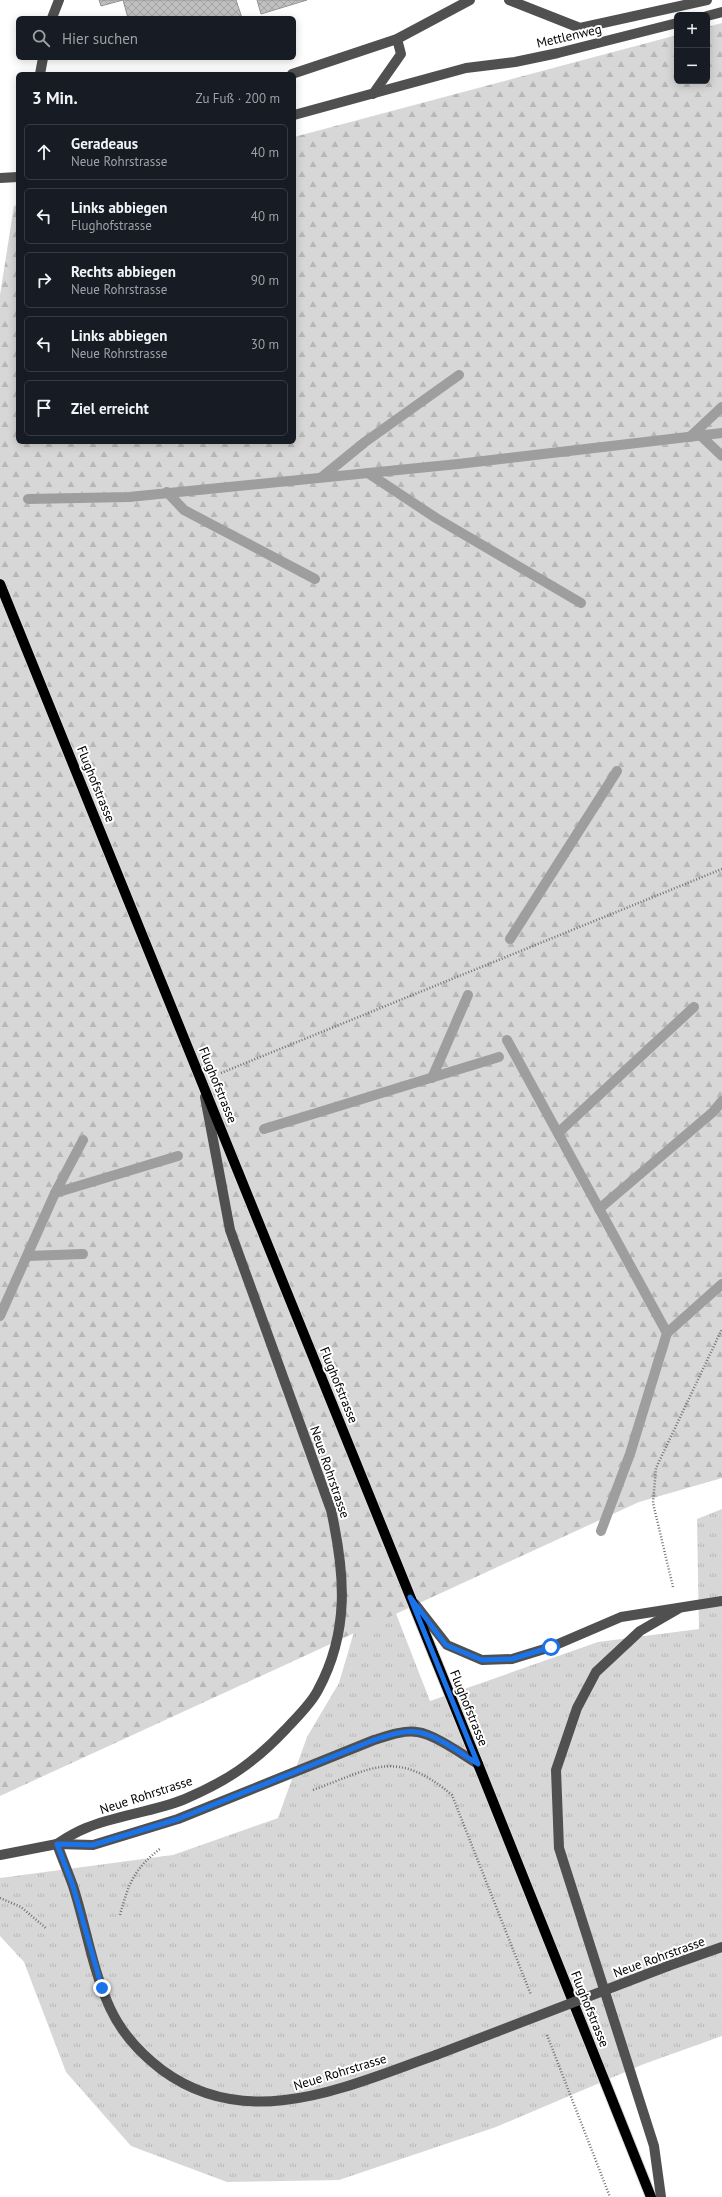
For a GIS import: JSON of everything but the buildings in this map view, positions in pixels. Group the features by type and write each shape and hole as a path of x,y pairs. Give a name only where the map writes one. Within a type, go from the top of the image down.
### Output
{"main road":[{"name":"Flughofstrasse","path":"0,584 478,1764 651,2197"}],"street":[{"path":"53,16 59,0"},
{"path":"296,73 397,39 470,0"},
{"path":"509,0 580,28 707,0"},
{"path":"710,15 722,12"},
{"name":"Mettlenweg","path":"296,114 466,68 550,54 674,24"},
{"path":"373,94 401,54 397,39"},
{"path":"40,72 43,60"},
{"path":"0,178 16,177"},
{"name":"Neue Rohrstrasse","path":"57,1844 86,1828 184,1799 237,1774 269,1747 297,1717 318,1691 332,1659 341,1624 342,1582 340,1552 331,1510 230,1230 202,1081"},
{"name":"Neue Rohrstrasse","path":"410,1597 446,1645 482,1660 512,1659 551,1647 621,1617 722,1601"},
{"name":"Neue Rohrstrasse","path":"661,2197 654,2146 559,1848 556,1770 577,1708 596,1672 640,1631 678,1609"},
{"name":"Neue Rohrstrasse","path":"0,1855 57,1844 93,1845 178,1819 392,1734 417,1732 448,1745 478,1764"},
{"name":"Neue Rohrstrasse","path":"57,1844 73,1886 102,1988 110,2009 136,2046 153,2063 172,2077 194,2088 228,2098 257,2102 284,2101 311,2097 436,2055 668,1966 722,1947"}],"path":[{"path":"202,1081 722,868"},
{"path":"678,1609 653,1503 656,1468 722,1329"},
{"path":"312,1791 378,1766 406,1767 431,1778 452,1795 481,1867"},
{"path":"120,1915 128,1887 143,1862 164,1846"},
{"path":"0,1898 21,1906 47,1928"}],"green space":[{"path":"722,23 722,1478 639,1502 0,1796 0,295 14,206 16,206 16,444 296,444 296,136 674,36 674,84 710,84 710,26"},
{"path":"722,1509 722,2036 644,2064 496,2127 339,2180 227,2182 131,2146 66,2072 24,1962 0,1936 0,1878 173,1855 278,1818 307,1737 339,1683 363,1601 372,1552 430,1701 598,1642 699,1629 697,1519"}],"waterway":[{"path":"322,477 365,442 459,375"},
{"path":"690,437 722,407"},
{"path":"28,499 129,497 458,464 722,433"},
{"path":"701,436 722,456"},
{"path":"368,473 436,518 581,603"},
{"path":"167,492 184,510 315,579"},
{"path":"510,939 617,771"},
{"path":"432,1078 468,995"},
{"path":"558,1133 694,1007"},
{"path":"507,1040 667,1333"},
{"path":"264,1129 499,1057"},
{"path":"599,1209 713,1112 722,1101"},
{"path":"0,1316 55,1193 83,1140"},
{"path":"55,1193 178,1156"},
{"path":"27,1256 83,1254"},
{"path":"601,1531 630,1454 667,1333 722,1284"}],"route":[{"path":"102,1988 73,1886 57,1844 93,1845 178,1819 392,1734 417,1732 448,1745 478,1764 410,1597 446,1645 482,1660 512,1659 551,1647"}]}
